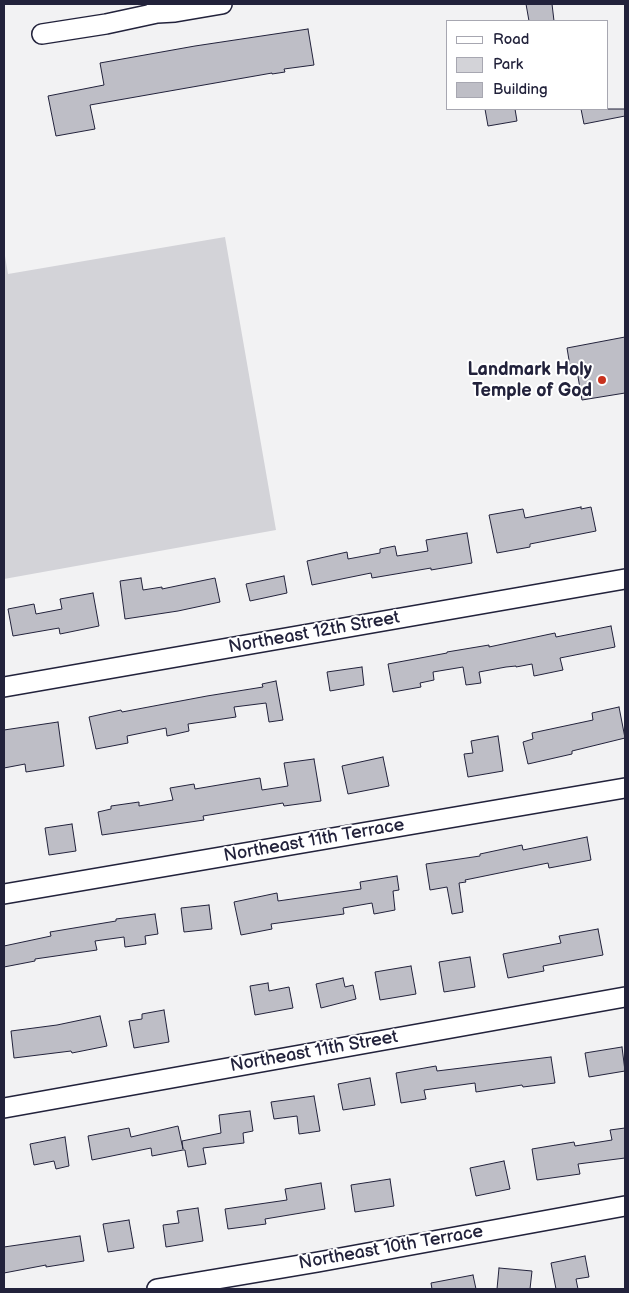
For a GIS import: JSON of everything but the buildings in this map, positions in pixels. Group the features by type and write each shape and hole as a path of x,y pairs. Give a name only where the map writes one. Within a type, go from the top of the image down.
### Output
{"street":[{"path":"42,34 106,24 156,8 175,12 222,4"},
{"name":"Northeast 12th Street","path":"4,687 625,579"},
{"name":"Northeast 11th Terrace","path":"4,894 625,788"},
{"name":"Northeast 11th Street","path":"4,1108 625,997"},
{"name":"Northeast 10th Terrace","path":"157,1289 318,1262 625,1206"}],"green space":[{"path":"225,237 276,530 4,579 4,250 8,274"}],"place":[{"name":"Landmark Holy Temple of God","path":"602,380"}]}
